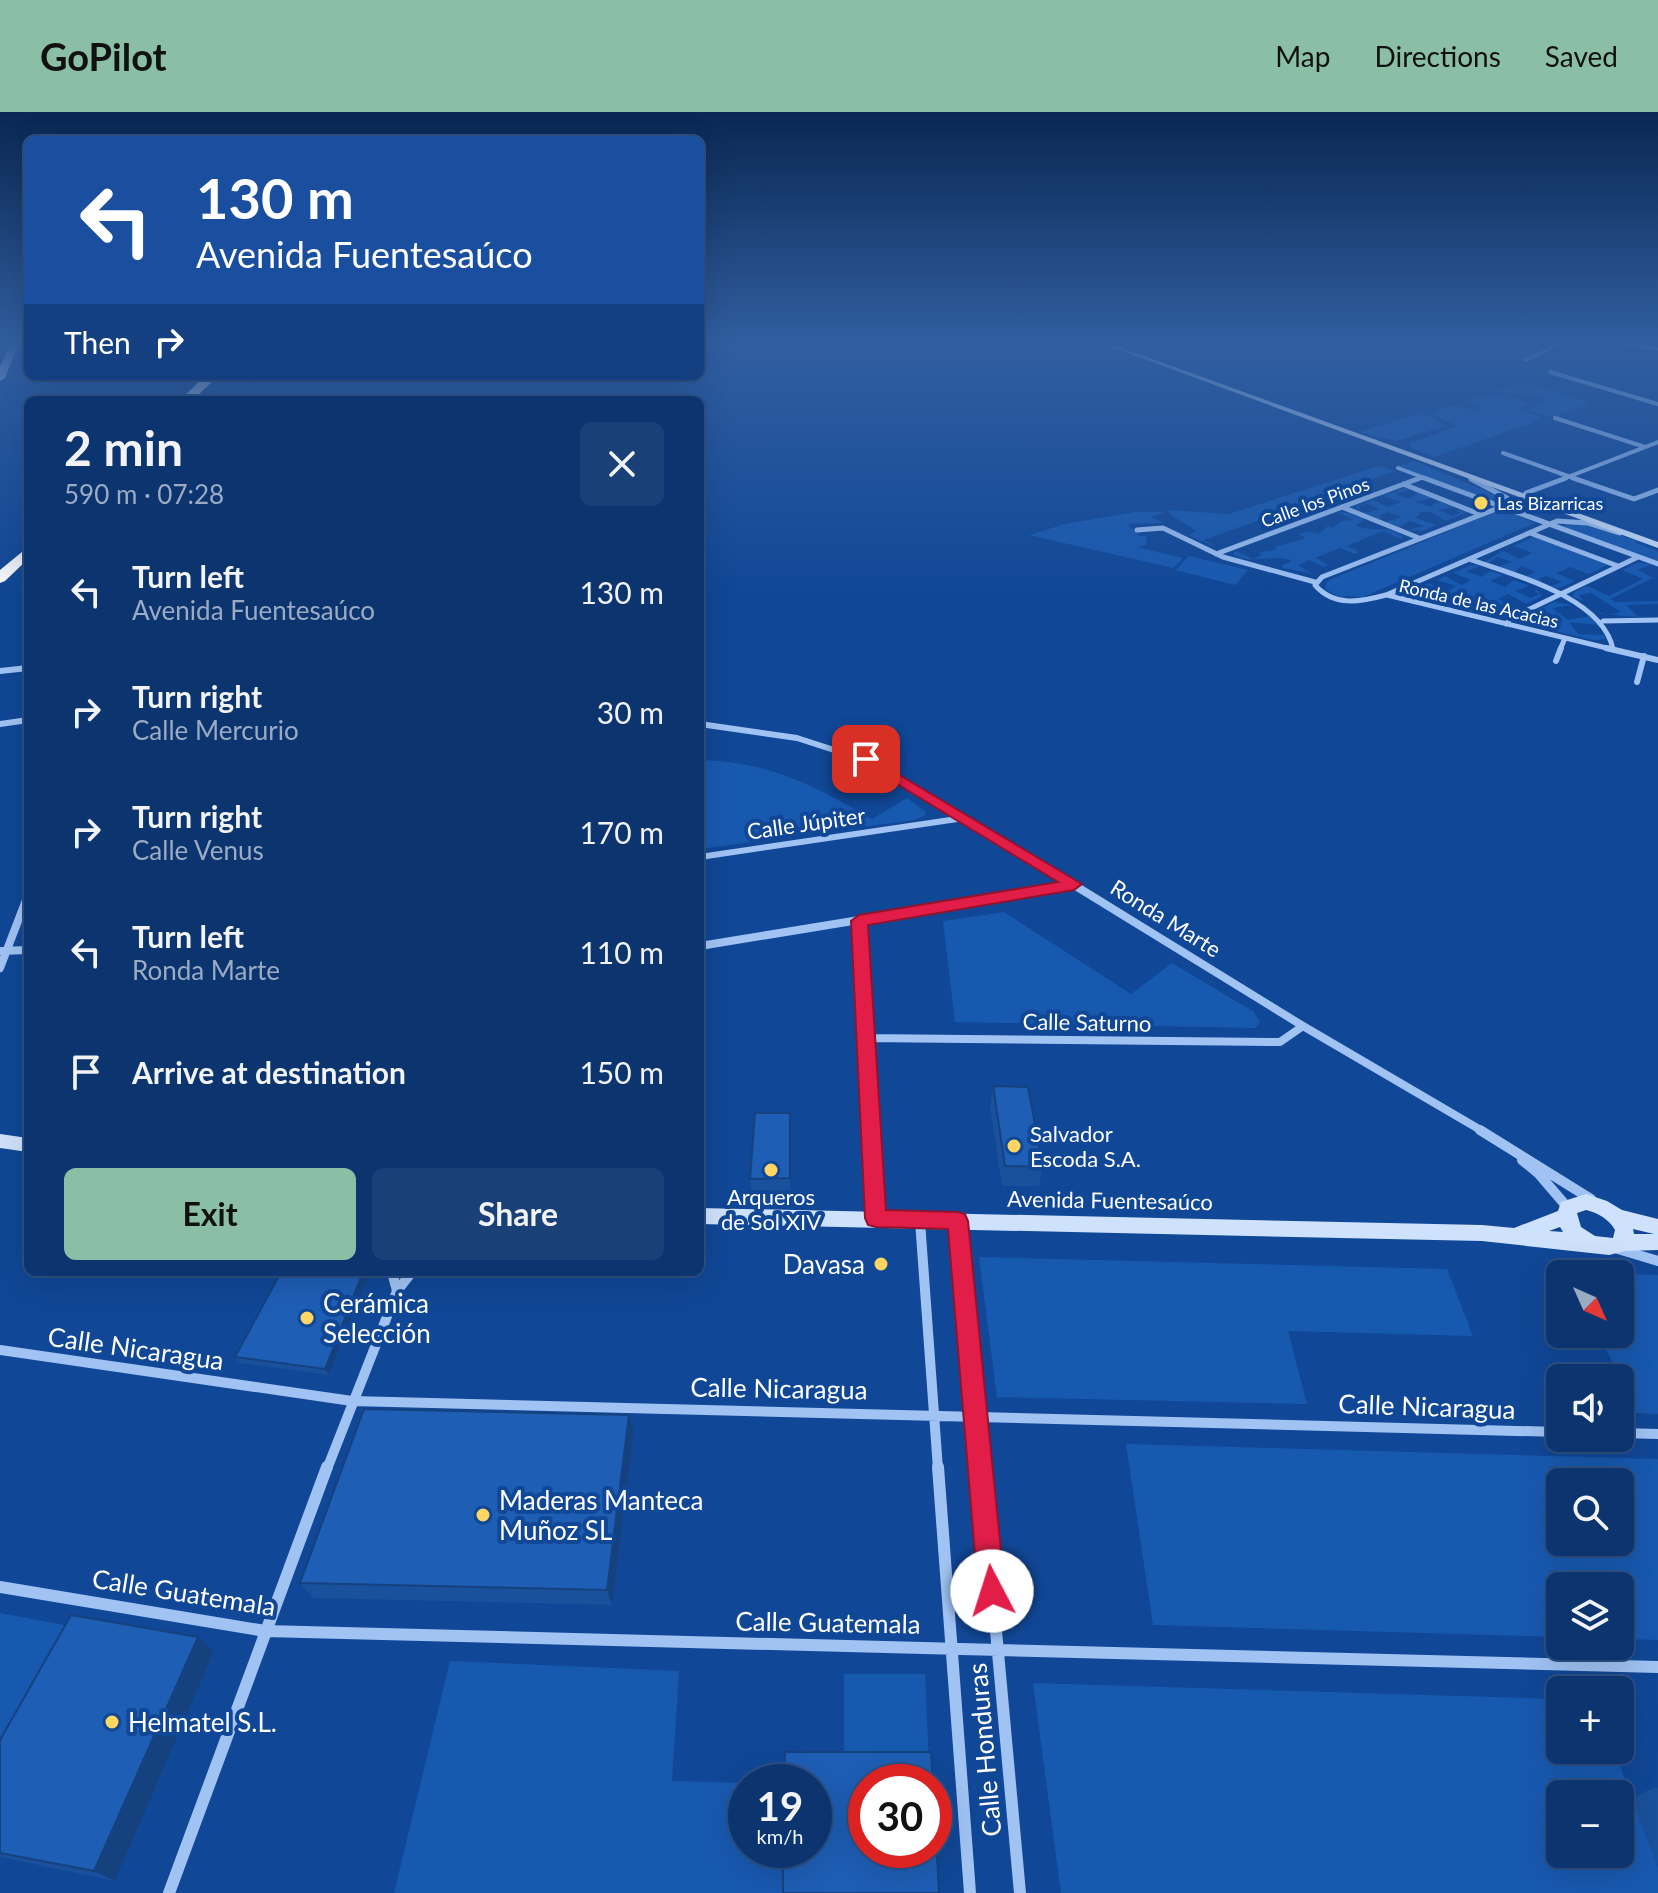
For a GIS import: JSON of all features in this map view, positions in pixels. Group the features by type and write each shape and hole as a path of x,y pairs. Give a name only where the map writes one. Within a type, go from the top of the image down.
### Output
{"highway":[{"path":"0,578 24,555"}],"main road":[{"path":"1336,427 1525,496 1563,513 1658,544"},
{"path":"1388,446 1496,488 1525,496"},
{"path":"1563,513 1605,523 1658,544"},
{"path":"0,1141 24,1144"},
{"name":"Avenida Fuentesaúco","path":"1519,1235 1566,1213 1578,1202 1610,1212"},
{"path":"1610,1212 1649,1226"},
{"path":"1610,1212 1625,1231 1617,1245"},
{"path":"1566,1213 1577,1236 1589,1243"},
{"name":"Avenida Fuentesaúco","path":"704,1216 1519,1235 1617,1245"},
{"path":"1617,1245 1658,1242"}],"street":[{"path":"1584,427 1646,447"},
{"path":"1137,530 1163,528 1216,554 1315,582 1658,442"},
{"path":"1503,453 1634,499 1658,490"},
{"path":"1398,468 1658,564"},
{"name":"Calle los Pinos","path":"1216,554 1423,477"},
{"path":"1470,478 1502,493 1507,498 1502,505"},
{"path":"1403,484 1480,514"},
{"path":"1342,507 1419,538"},
{"path":"1315,582 1328,597 1361,602 1386,595 1530,533 1563,513"},
{"path":"1530,533 1618,566"},
{"path":"1506,624 1511,618 1558,594 1638,557"},
{"path":"1469,559 1558,594 1603,621 1614,641 1613,649"},
{"name":"Ronda de las Acacias","path":"1386,595 1658,660"},
{"path":"1603,621 1658,620"},
{"name":"Ronda de las Acacias","path":"1556,661 1565,638"},
{"path":"1637,682 1644,656"},
{"path":"0,671 24,668"},
{"path":"0,724 24,721"},
{"name":"Ronda Marte","path":"704,724 765,729 847,751 888,771 1303,1026 1549,1170 1610,1212"},
{"name":"Calle Júpiter","path":"704,856 964,818"},
{"path":"704,945 1074,884"},
{"path":"0,968 4,950 24,904"},
{"path":"859,921 876,1218"},
{"name":"Calle Saturno","path":"865,1038 1280,1042 1303,1026"},
{"name":"Ronda Marte","path":"1510,1149 1538,1173 1566,1213"},
{"name":"Calle Honduras","path":"920,1220 970,1893"},
{"name":"Calle Honduras","path":"958,1221 1020,1893"},
{"path":"1649,1226 1658,1236"},
{"path":"1617,1245 1658,1261"},
{"path":"393,1276 397,1291"},
{"path":"169,1893 352,1401 397,1291 409,1276"},
{"name":"Calle Nicaragua","path":"0,1350 352,1401 1546,1432"},
{"path":"1634,1433 1658,1434"},
{"name":"Calle Guatemala","path":"0,1587 265,1631 1658,1667"}],"shaded area":[{"path":"1375,427 1442,427 1396,441 1360,432"},
{"path":"1454,427 1520,427 1434,457 1410,447 1411,443"},
{"path":"1414,461 1503,498 1488,500 1398,466"},
{"path":"1378,466 1413,476 1395,471 1204,540 1218,548 1188,535 1197,531 1169,514 1169,510 1229,514"},
{"path":"1404,488 1411,490 1396,494 1409,499 1418,493 1432,498 1416,502 1430,507 1439,501 1454,507 1438,510 1452,516 1460,513 1457,510 1468,512 1446,521 1431,512 1421,512 1416,518 1436,525 1422,531 1408,530 1424,526 1410,521 1400,527 1385,522 1401,517 1388,512 1379,519 1365,513 1380,509 1367,504 1358,507 1359,510 1356,507 1373,500 1388,507 1401,502 1383,496"},
{"path":"1498,511 1509,512 1535,523 1363,597 1337,596 1325,589 1327,581"},
{"path":"1135,512 1165,512 1151,517 1164,523 1128,524 1139,536 1146,536 1147,545 1137,547 1183,558 1173,568 1029,535 1065,524"},
{"path":"1337,512 1364,519 1356,526 1391,531 1403,537 1400,539 1383,531 1347,546 1360,552 1355,554 1340,548 1315,558 1329,565 1324,567 1309,560 1298,565 1313,574 1283,568 1281,566 1292,561 1285,559 1253,559 1262,555 1259,553 1277,549 1274,547 1306,538 1299,534 1309,531 1318,534 1342,521 1354,520"},
{"path":"1564,524 1584,525 1636,540 1636,543 1658,551 1658,562 1567,529"},
{"path":"1534,537 1607,565 1589,574 1570,567 1556,573 1575,581 1560,588 1548,587 1562,582 1546,576 1538,583 1522,577 1536,572 1521,566 1513,573 1498,567 1512,562 1497,557 1489,563 1486,561 1503,551 1519,559 1532,553 1514,546"},
{"path":"1236,551 1253,559 1248,559 1233,554"},
{"path":"1189,556 1248,570 1235,585 1176,570"},
{"path":"1637,563 1652,564 1638,570 1658,580 1653,578 1610,599 1615,602 1658,601 1658,604 1626,605 1638,617 1610,615 1621,612 1591,593 1579,595 1584,601 1573,597 1574,592 1587,586 1609,596 1643,579 1622,570"},
{"path":"1471,565 1480,566 1466,571 1481,577 1491,571 1503,575 1490,581 1505,587 1514,580 1529,586 1515,591 1531,598 1539,594 1534,591 1537,590 1542,596 1526,604 1508,594 1498,599 1519,607 1510,611 1492,602 1482,607 1503,615 1495,617 1468,611 1473,602 1454,598 1451,604 1454,607 1409,593 1412,590 1429,599 1439,594 1420,587 1429,583 1446,592 1456,586 1437,580 1445,576 1462,585 1471,580 1453,573"},
{"path":"1554,602 1572,605 1552,608 1568,620 1589,616 1598,625 1569,622 1578,634 1604,635 1605,639 1593,640 1526,624 1559,627 1546,614 1521,619"},
{"path":"704,760 748,765 770,771 811,786 872,819 907,798 926,812 914,820 704,848"},
{"path":"1004,912 1131,994 1172,963 1254,1012 1260,1022 1255,1028 955,1022 943,921"},
{"path":"979,1257 1447,1269 1473,1336 1288,1331 1307,1404 997,1397"},
{"path":"1634,1274 1658,1275 1658,1414 1636,1413 1634,1364 1613,1364 1606,1348 1634,1348"},
{"path":"1126,1444 1658,1459 1658,1640 1634,1639 1634,1572 1546,1572 1546,1637 1153,1625"},
{"path":"0,1613 91,1630 0,1793"},
{"path":"450,1661 679,1671 672,1781 728,1783 728,1868 784,1868 784,1893 394,1893"},
{"path":"844,1674 925,1674 929,1764 844,1763"},
{"path":"1033,1683 1546,1699 1546,1764 1619,1764 1625,1780 1546,1780 1546,1868 1634,1868 1634,1803 1658,1867 1658,1893 1061,1893"}],"building":[{"name":"Salvador Escoda S.A.","path":"993,1086 1028,1087 1043,1167 1005,1166"},
{"name":"Arqueros de Sol XIV","path":"755,1113 790,1113 790,1178 750,1179"},
{"name":"Cerámica Selección","path":"279,1276 361,1276 325,1369 235,1357"},
{"name":"Maderas Manteca Muñoz SL","path":"364,1409 629,1415 607,1590 300,1583"},
{"name":"Helmatel S.L.","path":"71,1615 198,1637 94,1871 0,1853 0,1740"},
{"path":"785,1752 931,1752 932,1764 848,1764 848,1868 938,1868 939,1893 783,1893 783,1868 832,1868 832,1764 785,1764"}],"place":[{"name":"Las Bizarricas","path":"1481,503"},
{"name":"Salvador Escoda S.A.","path":"1014,1146"},
{"name":"Arqueros de Sol XIV","path":"771,1170"},
{"name":"Davasa","path":"881,1264"},
{"name":"Cerámica Selección","path":"307,1318"},
{"name":"Maderas Manteca Muñoz SL","path":"483,1515"},
{"name":"Helmatel S.L.","path":"112,1722"}],"route":[{"path":"866,759 1074,884 859,921 876,1218 958,1221 992,1591"}]}
